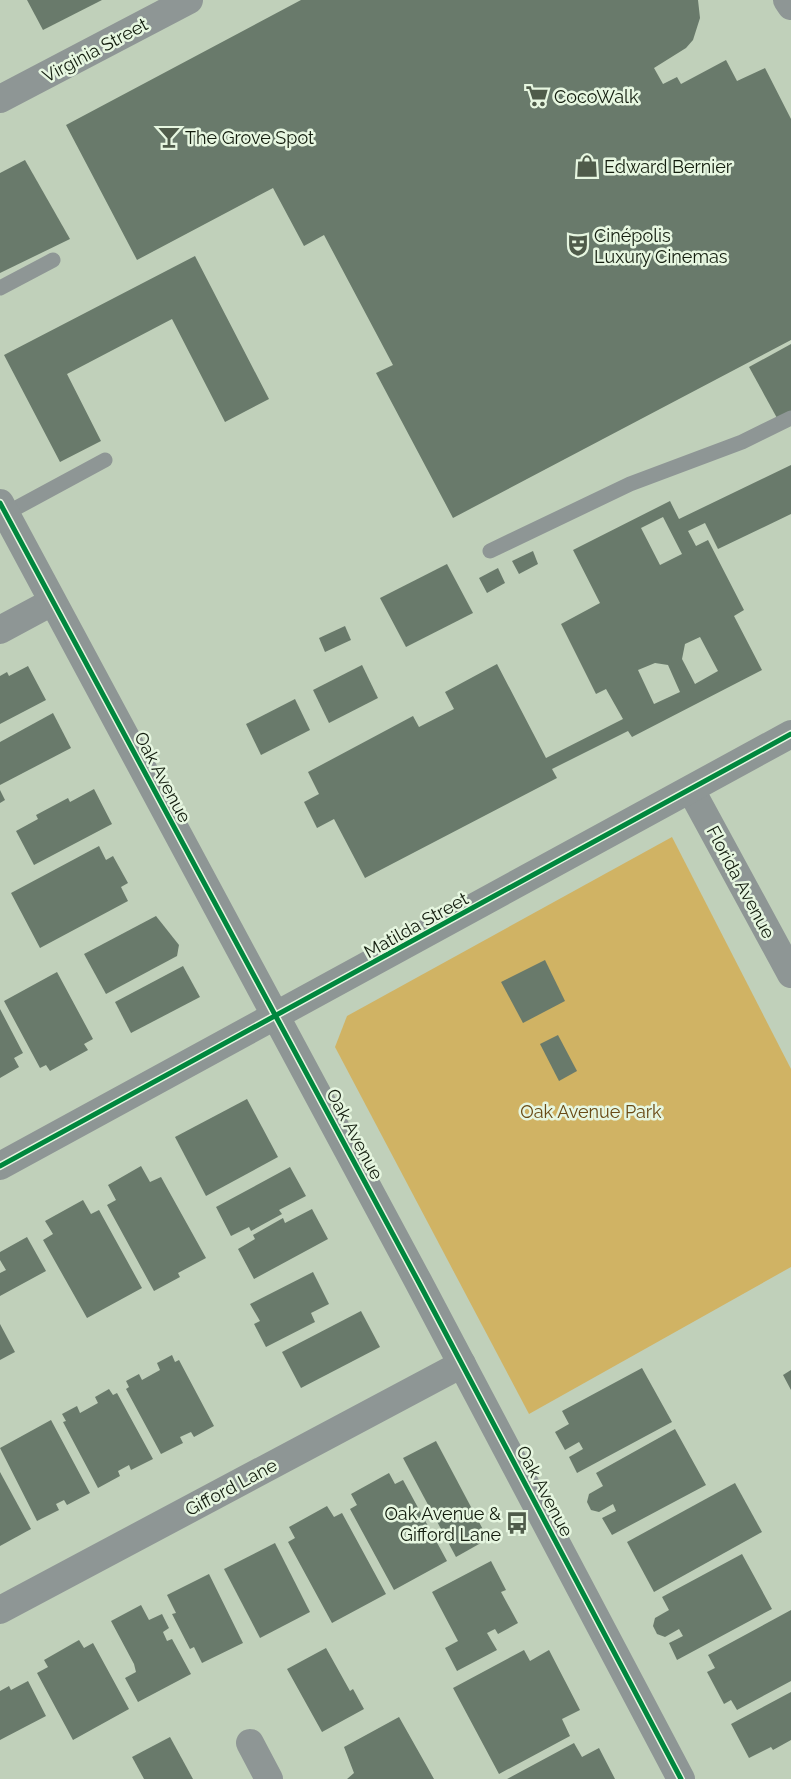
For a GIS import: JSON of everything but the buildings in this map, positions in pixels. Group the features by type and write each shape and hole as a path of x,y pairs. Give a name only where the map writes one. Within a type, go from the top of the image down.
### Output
{"street":[{"name":"Virginia Street","path":"0,99 189,0"},
{"path":"787,0 791,6"},
{"name":"Oak Avenue","path":"3,509 462,1364 681,1779"},
{"path":"0,630 52,602"},
{"name":"Matilda Street","path":"0,1166 276,1017 791,734"},
{"name":"Florida Avenue","path":"691,790 791,974"},
{"name":"Gifford Lane","path":"0,1610 462,1364"},
{"path":"250,1743 269,1779"}],"lane":[{"path":"0,288 53,260"},
{"path":"490,551 630,484 742,442 791,418"},
{"path":"3,509 105,460"}],"green space":[{"name":"Oak Avenue Park","path":"672,837 791,1069 791,1267 529,1414 335,1047 347,1016"}],"cycle path":[{"path":"0,503 418,1281 681,1779"},
{"path":"0,1166 791,734"}],"place":[{"name":"CocoWalk","path":"537,96"},
{"name":"The Grove Spot","path":"169,137"},
{"name":"Edward Bernier","path":"587,166"},
{"name":"Cinépolis Luxury Cinemas","path":"578,245"},
{"name":"Oak Avenue & Gifford Lane","path":"517,1523"}]}
